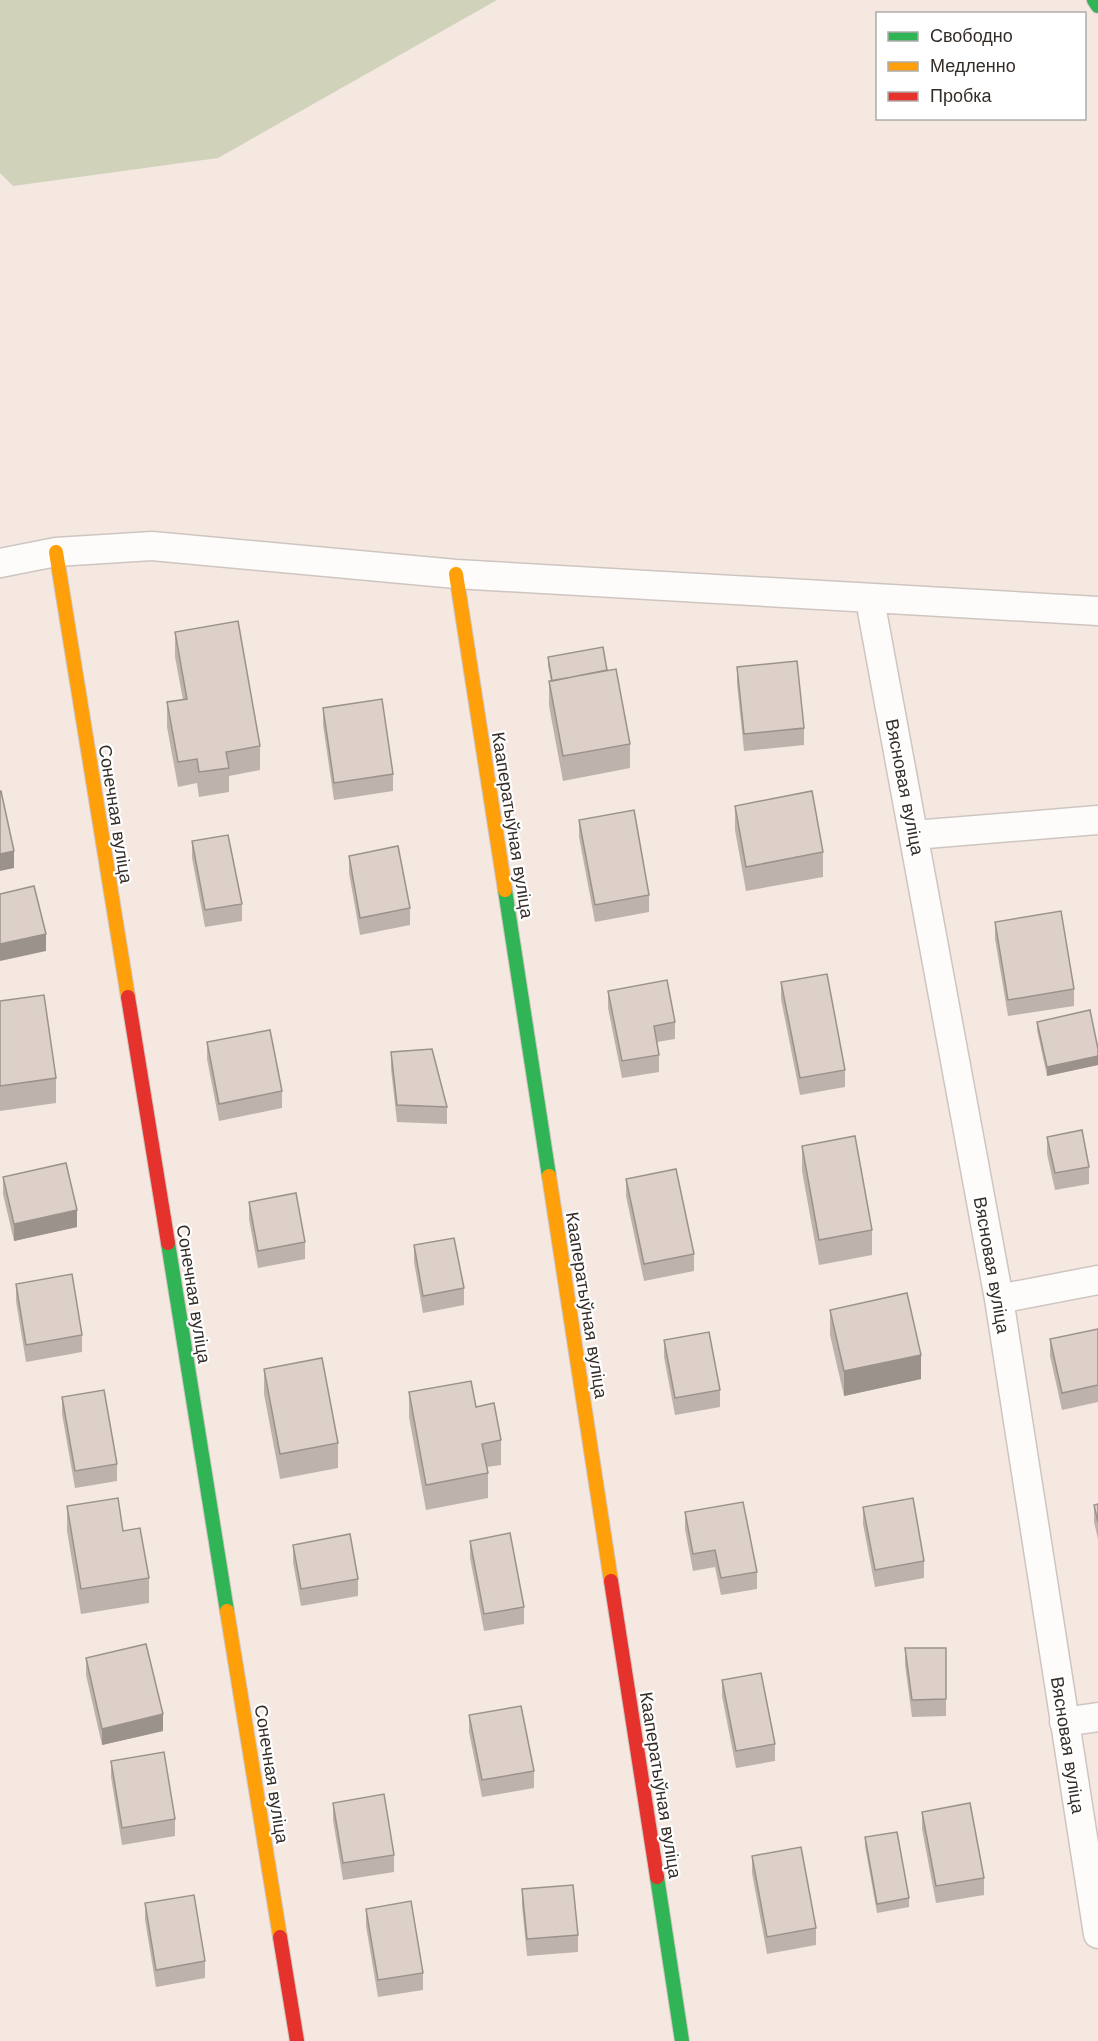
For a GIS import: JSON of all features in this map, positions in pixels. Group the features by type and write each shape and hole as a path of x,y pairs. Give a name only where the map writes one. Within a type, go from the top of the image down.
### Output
{"street":[{"path":"1094,0 1098,6"},
{"path":"0,562 56,552 152,546 456,574 870,600 1098,611"},
{"name":"Сонечная вуліца","path":"56,552 297,2041"},
{"name":"Кааператыўная вуліца","path":"456,574 682,2041"},
{"name":"Вясновая вуліца","path":"870,600 999,1299 1098,1934"},
{"path":"914,835 1098,820"},
{"path":"999,1299 1098,1280"},
{"path":"1064,1722 1098,1717"}],"green space":[{"path":"0,0 497,0 218,158 13,186 0,173"}],"building":[{"path":"238,621 260,746 226,752 229,768 199,772 197,759 178,762 167,702 187,699 175,632"},
{"path":"603,647 607,670 552,681 548,657"},
{"path":"797,661 804,728 744,734 737,667"},
{"path":"616,669 630,744 563,756 549,681"},
{"path":"382,699 393,774 334,783 323,708"},
{"path":"0,791 14,851 0,854"},
{"path":"812,791 823,852 746,867 735,806"},
{"path":"634,810 649,895 595,905 579,820"},
{"path":"228,835 242,904 205,910 192,841"},
{"path":"398,846 410,908 360,918 349,856"},
{"path":"34,886 46,934 0,944 0,894"},
{"path":"1061,911 1074,989 1008,1000 995,922"},
{"path":"827,974 845,1070 800,1078 781,982"},
{"path":"667,980 675,1022 654,1026 659,1055 622,1061 608,991"},
{"path":"44,995 56,1078 0,1086 0,1001"},
{"path":"1090,1010 1098,1056 1047,1067 1037,1022"},
{"path":"270,1030 282,1091 219,1104 207,1042"},
{"path":"432,1049 447,1107 397,1105 391,1052"},
{"path":"1082,1130 1089,1167 1055,1173 1047,1137"},
{"path":"855,1136 872,1230 819,1240 802,1146"},
{"path":"66,1163 77,1210 14,1224 3,1177"},
{"path":"676,1169 694,1254 644,1264 626,1179"},
{"path":"296,1193 305,1242 258,1251 249,1202"},
{"path":"454,1238 464,1288 423,1296 414,1245"},
{"path":"72,1274 82,1335 26,1345 16,1284"},
{"path":"907,1293 921,1355 844,1371 830,1310"},
{"path":"1098,1329 1098,1385 1062,1393 1050,1339"},
{"path":"709,1332 720,1390 675,1398 664,1340"},
{"path":"322,1358 338,1443 280,1454 264,1369"},
{"path":"471,1381 476,1407 494,1403 501,1440 482,1444 488,1473 426,1485 409,1392"},
{"path":"104,1390 117,1464 75,1471 62,1397"},
{"path":"118,1498 123,1531 140,1528 149,1578 81,1589 67,1506"},
{"path":"913,1498 924,1561 875,1570 863,1507"},
{"path":"743,1502 757,1572 721,1578 715,1550 693,1554 685,1512"},
{"path":"1098,1504 1098,1522 1094,1505"},
{"path":"510,1533 524,1607 484,1614 470,1541"},
{"path":"350,1534 358,1579 301,1589 293,1545"},
{"path":"146,1644 163,1714 102,1729 86,1658"},
{"path":"905,1648 946,1648 946,1699 912,1700"},
{"path":"761,1673 775,1744 736,1751 722,1680"},
{"path":"521,1706 534,1771 482,1780 469,1715"},
{"path":"164,1752 175,1819 122,1828 111,1761"},
{"path":"384,1794 394,1855 343,1863 333,1803"},
{"path":"970,1803 984,1878 936,1886 922,1812"},
{"path":"897,1832 909,1898 877,1904 865,1837"},
{"path":"801,1847 816,1928 767,1937 752,1856"},
{"path":"573,1885 578,1935 527,1939 522,1889"},
{"path":"194,1895 205,1961 156,1970 145,1903"},
{"path":"411,1901 423,1973 378,1980 366,1909"}],"traffic: fast":[{"path":"1094,0 1098,6"},
{"path":"505,890 549,1176"},
{"path":"168,1243 227,1611"},
{"path":"657,1877 682,2041"}],"traffic: slow":[{"path":"56,552 128,997"},
{"path":"456,574 505,890"},
{"path":"549,1176 611,1581"},
{"path":"227,1611 280,1937"}],"traffic: jam":[{"path":"128,997 168,1243"},
{"path":"611,1581 657,1877"},
{"path":"280,1937 297,2041"}]}
